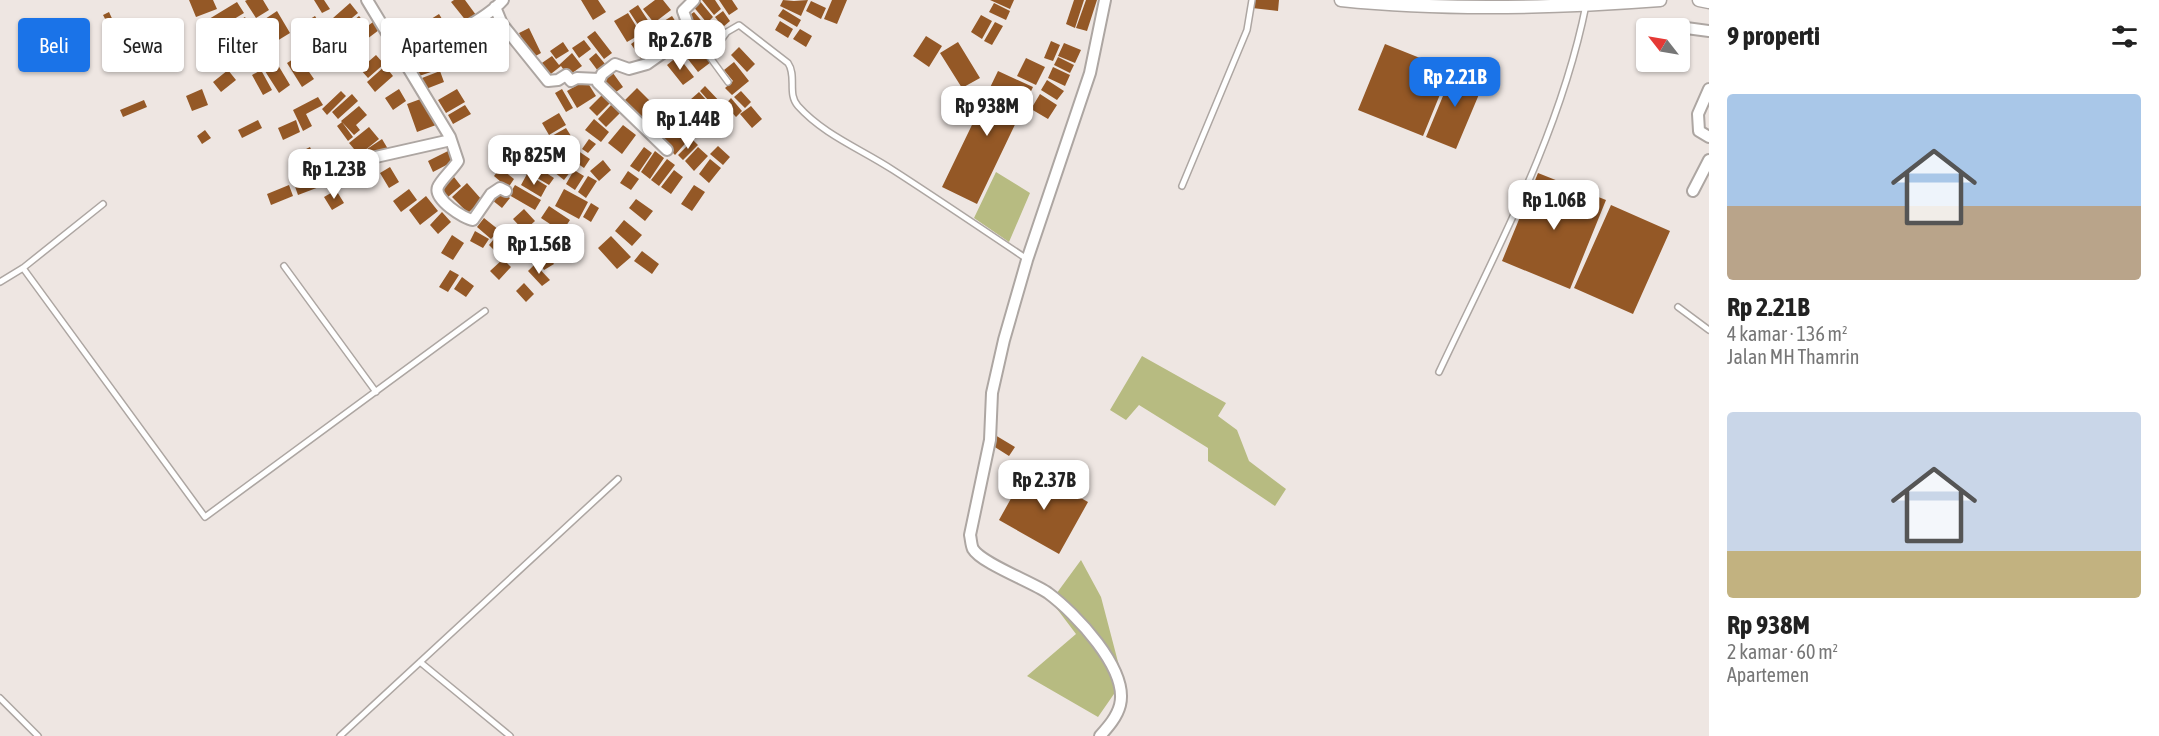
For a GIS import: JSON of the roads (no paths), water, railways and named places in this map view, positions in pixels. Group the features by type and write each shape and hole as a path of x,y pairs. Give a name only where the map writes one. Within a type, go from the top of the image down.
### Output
{"street":[{"path":"367,0 381,23"},
{"path":"476,18 499,4 502,24 548,81 558,80 566,75 571,81 577,78 599,79 615,64 629,69 647,64 691,33 693,30 683,11 694,0"},
{"path":"1100,736 1110,724 1120,705 1120,685 1111,664 1081,623 1047,593 984,559 973,549 970,535 990,440 992,393 1027,260 1090,74 1105,0"},
{"path":"1341,0 1450,5 1586,5 1660,0"},
{"path":"1699,0 1709,2"},
{"path":"1690,28 1709,31"},
{"path":"411,72 452,140 458,161 438,187 438,192 445,202 466,219 473,220 491,194 500,188 506,190"},
{"path":"599,79 598,83 607,94 667,150"},
{"path":"1709,89 1697,123 1699,131 1709,137"},
{"path":"296,175 452,140"},
{"path":"1693,191 1709,160"}],"lane":[{"path":"1182,186 1247,30 1252,0"},
{"path":"1439,372 1536,168 1568,81 1586,5"},
{"path":"728,82 709,56 727,33 739,25 790,66 793,98 807,114 854,149 891,168 1027,260"},
{"path":"0,282 23,268 103,204"},
{"path":"284,266 376,392"},
{"path":"23,268 205,517 485,311"},
{"path":"1678,307 1709,330"},
{"path":"340,736 618,479"},
{"path":"420,662 510,736"},
{"path":"0,698 38,736"}]}
